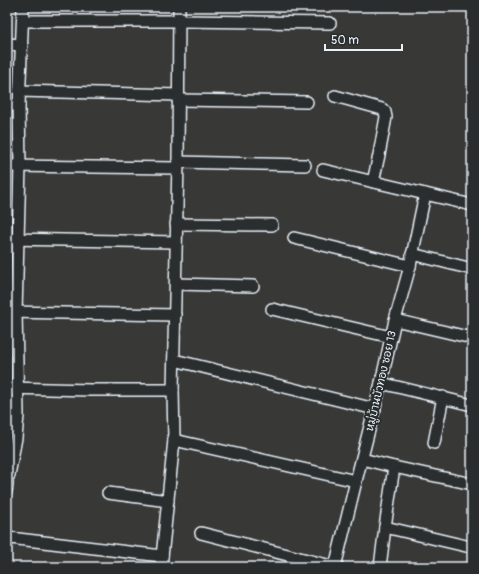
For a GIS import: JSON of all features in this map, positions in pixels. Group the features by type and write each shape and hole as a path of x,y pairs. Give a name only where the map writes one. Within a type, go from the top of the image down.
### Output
{"street":[{"path":"8,475 16,438 18,415 12,388 12,239 20,166 19,91 23,7"},
{"path":"7,542 8,540 18,538 162,562 174,440 173,390 178,165 179,7"},
{"path":"23,21 179,21 330,24"},
{"path":"7,44 22,45"},
{"path":"19,91 307,102"},
{"path":"335,96 382,109 386,116 373,182"},
{"path":"7,105 19,105"},
{"path":"7,166 305,165"},
{"path":"323,170 472,205"},
{"name":"หมู่บ้านบัวทอง ซอย 13","path":"335,567 375,409 395,320 410,266 425,194"},
{"path":"176,224 272,225"},
{"path":"294,238 410,266"},
{"path":"12,239 176,242"},
{"path":"412,254 472,269"},
{"path":"176,284 253,286"},
{"path":"272,309 391,338"},
{"path":"12,312 175,315"},
{"path":"395,320 472,338"},
{"path":"174,360 375,409"},
{"path":"381,383 472,405"},
{"path":"12,388 173,390"},
{"path":"434,443 443,397"},
{"path":"174,440 356,481"},
{"path":"362,459 472,484"},
{"path":"380,567 394,467"},
{"path":"108,493 168,501"},
{"path":"385,528 466,546"},
{"path":"201,533 335,567"}],"lane":[{"path":"7,499 10,486 10,479 8,475"}]}
